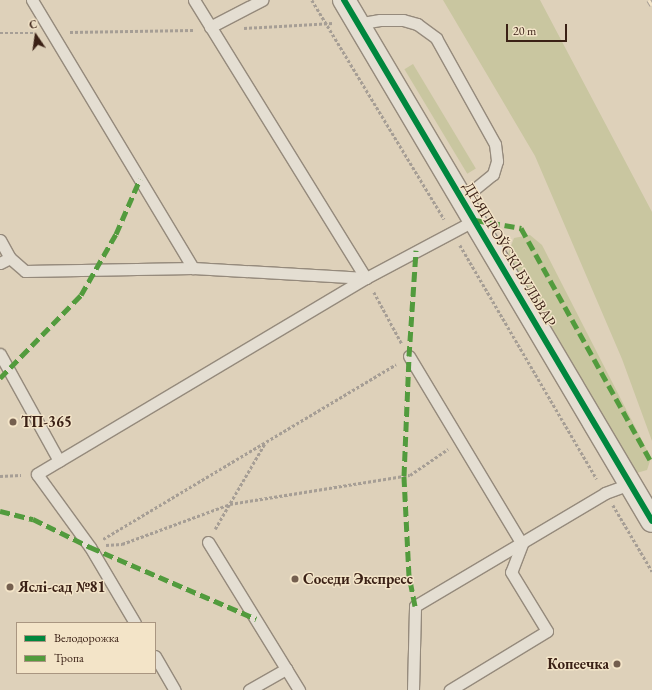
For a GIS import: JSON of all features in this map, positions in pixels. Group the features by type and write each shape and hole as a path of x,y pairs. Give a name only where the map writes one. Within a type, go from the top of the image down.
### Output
{"street":[{"name":"ДНЯПРОЎСКІ БУЛЬВАР","path":"344,0 652,521"}],"lane":[{"path":"32,0 193,268"},
{"path":"194,0 366,278"},
{"path":"211,28 262,0"},
{"path":"356,22 403,20 417,24 436,38 495,144 497,161 492,174 462,199"},
{"path":"134,622 90,547 38,474 366,278 451,231 475,220"},
{"path":"0,240 10,258 25,271 193,268 366,278"},
{"path":"0,263 10,258"},
{"path":"0,354 60,461"},
{"path":"409,356 522,544"},
{"path":"413,690 415,606 522,544 605,493 630,484"},
{"path":"208,542 299,690"},
{"path":"450,690 547,631 511,572 522,544"},
{"path":"156,658 175,690"},
{"path":"249,690 286,669"}],"path":[{"path":"312,0 451,231 652,571"},
{"path":"0,33 211,28 356,22"},
{"path":"90,547 409,356 366,278"},
{"path":"90,547 122,544 230,504 410,475 460,441"},
{"path":"208,542 266,442"},
{"path":"0,476 38,474"}],"shaded area":[{"path":"443,0 540,0 652,212 652,441 622,359 535,156"},
{"path":"413,64 476,169 467,174 404,69"},
{"path":"530,235 542,245 651,458 647,470 633,474 508,254 514,238"}],"railway":[{"path":"649,0 652,5"}],"marked path":[{"path":"0,378 81,295 116,234 140,179"},
{"path":"475,220 521,228 652,463"},
{"path":"415,606 409,576 404,476 409,356 416,250"},
{"path":"0,511 33,519 90,547 256,619"}],"cycle path":[{"path":"344,0 652,521"}],"place":[{"name":"ТП-365","path":"13,422"},
{"name":"Соседи Экспресс","path":"295,579"},
{"name":"Яслі-сад №81","path":"10,587"},
{"name":"Копеечка","path":"617,664"}]}
